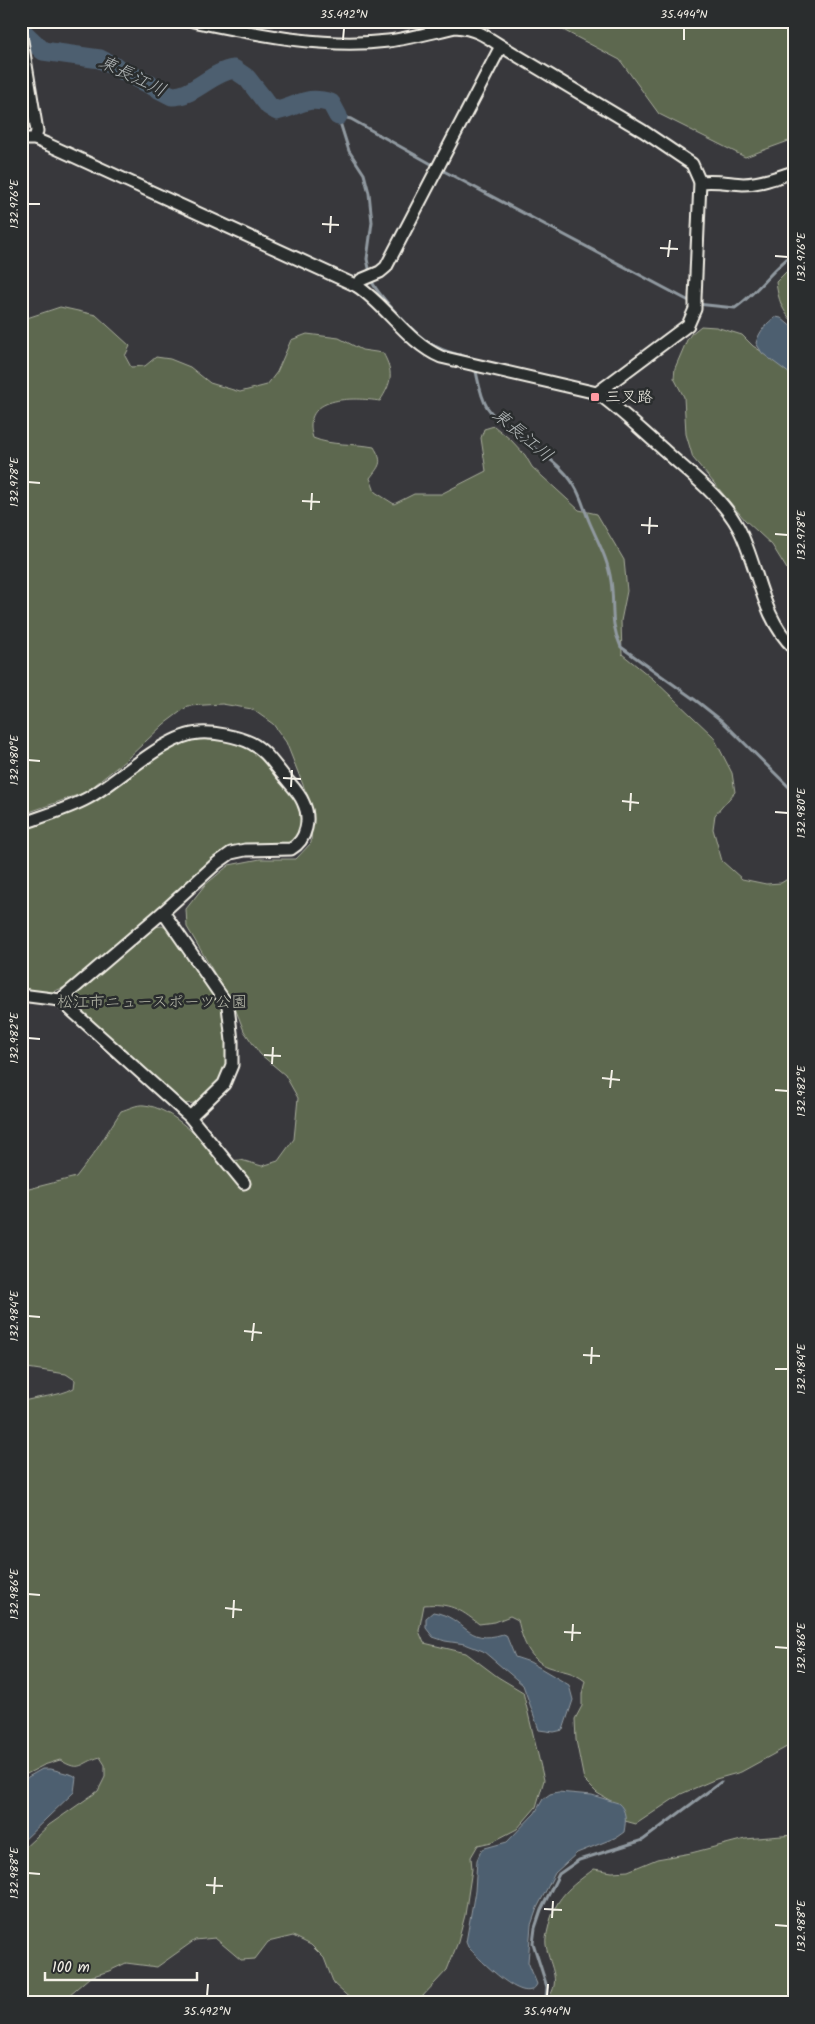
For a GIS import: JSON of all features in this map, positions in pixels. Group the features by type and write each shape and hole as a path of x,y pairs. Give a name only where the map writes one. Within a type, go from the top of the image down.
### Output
{"street":[{"path":"193,21 272,37 308,41 370,43 389,41 456,27 474,29 643,131 692,164 700,182 695,303 688,326 597,394"},
{"path":"21,35 37,131 35,139"},
{"path":"357,286 360,280 377,274 386,267 501,46"},
{"path":"21,139 35,139 357,286 377,302 415,341 441,357 597,394 616,408 706,488 728,511 739,529 766,604 776,626 794,648"},
{"path":"700,182 717,180 743,184 760,182 794,172"},
{"path":"21,824 87,799 119,779 164,745 181,736 199,733 228,736 250,742 266,753 303,802 307,816 305,836 298,845 291,849 245,850 231,853 217,863 60,1000"},
{"path":"162,912 228,1006 232,1065 224,1084 190,1117"},
{"path":"21,995 60,1000 190,1117 244,1183"}],"green space":[{"path":"546,21 794,21 794,139 745,157 659,114 620,60"},
{"path":"794,264 794,323 786,314 781,304 776,282"},
{"path":"60,307 96,315 130,346 125,356 131,367 145,366 156,357 170,359 190,367 210,383 240,392 267,385 277,372 291,340 307,334 339,338 362,350 383,353 389,366 390,377 380,401 356,399 332,402 321,406 314,414 311,424 313,438 320,441 374,447 379,456 380,463 370,478 375,492 394,504 414,494 441,494 486,471 481,438 484,429 494,426 525,455 532,467 579,510 597,514 624,560 627,591 621,621 622,654 653,679 713,736 732,773 735,792 715,815 713,829 722,861 742,879 766,884 781,883 794,875 794,1743 741,1772 716,1779 681,1794 636,1824 625,1821 621,1807 597,1793 584,1780 576,1740 575,1719 582,1706 585,1681 572,1673 542,1664 536,1659 524,1641 518,1620 510,1616 495,1622 479,1624 459,1610 440,1605 424,1605 419,1631 424,1643 466,1653 498,1677 523,1692 544,1780 536,1807 517,1829 492,1842 478,1845 471,1857 472,1869 465,1915 458,1942 447,1970 421,1998 399,2003 355,2003 334,1984 324,1958 311,1945 293,1936 268,1942 255,1959 241,1960 215,1938 195,1940 157,1967 126,1963 90,1977 69,1995 47,1999 21,1999 21,1851 49,1825 98,1791 105,1777 105,1765 100,1757 80,1766 72,1766 60,1760 44,1765 21,1777 21,1402 68,1391 74,1388 75,1380 66,1374 21,1367 21,1191 76,1177 95,1152 121,1111 141,1105 155,1107 176,1119 223,1161 241,1160 262,1166 278,1161 294,1139 298,1098 285,1075 260,1054 244,1031 235,1008 187,927 186,909 204,886 229,865 260,859 296,859 311,843 313,810 286,742 273,724 252,709 222,704 188,706 164,724 126,760 86,792 21,815 21,320"},
{"path":"701,326 716,327 742,335 753,346 794,372 794,587 790,574 772,545 745,520 693,458 686,434 684,397 674,378 675,368 687,340"},
{"name":"松江市ニュースポーツ公園","path":"199,739 239,742 257,750 295,796 303,811 303,832 294,842 284,845 248,847 177,892 65,987 50,993 21,992 21,829 86,804 122,783 171,746"},
{"name":"松江市ニュースポーツ公園","path":"162,926 168,929 223,1005 228,1050 226,1072 208,1093 195,1103 181,1104 76,1008 75,994 154,927"},
{"path":"794,1835 794,2003 544,2003 550,1995 554,1982 546,1943 551,1918 564,1894 594,1869 612,1872 628,1871 657,1859 691,1853 745,1839"}],"water":[{"path":"776,317 781,318 794,329 794,377 762,353 756,343 764,328"},
{"path":"433,1612 453,1619 473,1634 490,1637 506,1635 515,1657 530,1662 569,1685 573,1700 563,1730 554,1732 539,1730 523,1685 483,1651 465,1644 433,1637 426,1628 426,1618"},
{"path":"42,1769 51,1769 76,1777 74,1792 21,1843 21,1783"},
{"path":"558,1792 592,1795 618,1803 624,1812 624,1832 617,1837 577,1853 555,1873 537,1908 531,1925 528,1962 537,1984 531,1990 523,1990 513,1986 491,1970 468,1947 466,1942 475,1891 477,1860 481,1851 485,1848 507,1842 535,1813 543,1799 550,1794"}],"waterway":[{"name":"東長江川","path":"21,30 43,51 100,59 172,96 188,92 218,74 234,69 247,78 269,106 277,111 315,100 331,103 338,116"},
{"name":"東長江川","path":"338,116 349,151 364,174 369,193 372,222 367,259 370,273"},
{"path":"339,116 351,119 435,166"},
{"path":"440,169 691,302"},
{"path":"697,304 735,308 794,253"},
{"name":"東長江川","path":"371,279 387,303 422,338 438,348 472,358 473,361"},
{"name":"東長江川","path":"475,367 479,387 487,407 507,428 555,463 574,485 581,498 610,573 615,629 621,647 722,721 794,792"},
{"path":"532,2003 546,1998 547,1987 533,1943 535,1928 541,1910 559,1874 579,1860 643,1840 721,1782"},
{"path":"115,2003 131,2003"}],"place":[{"name":"三叉路","path":"595,397"}]}
